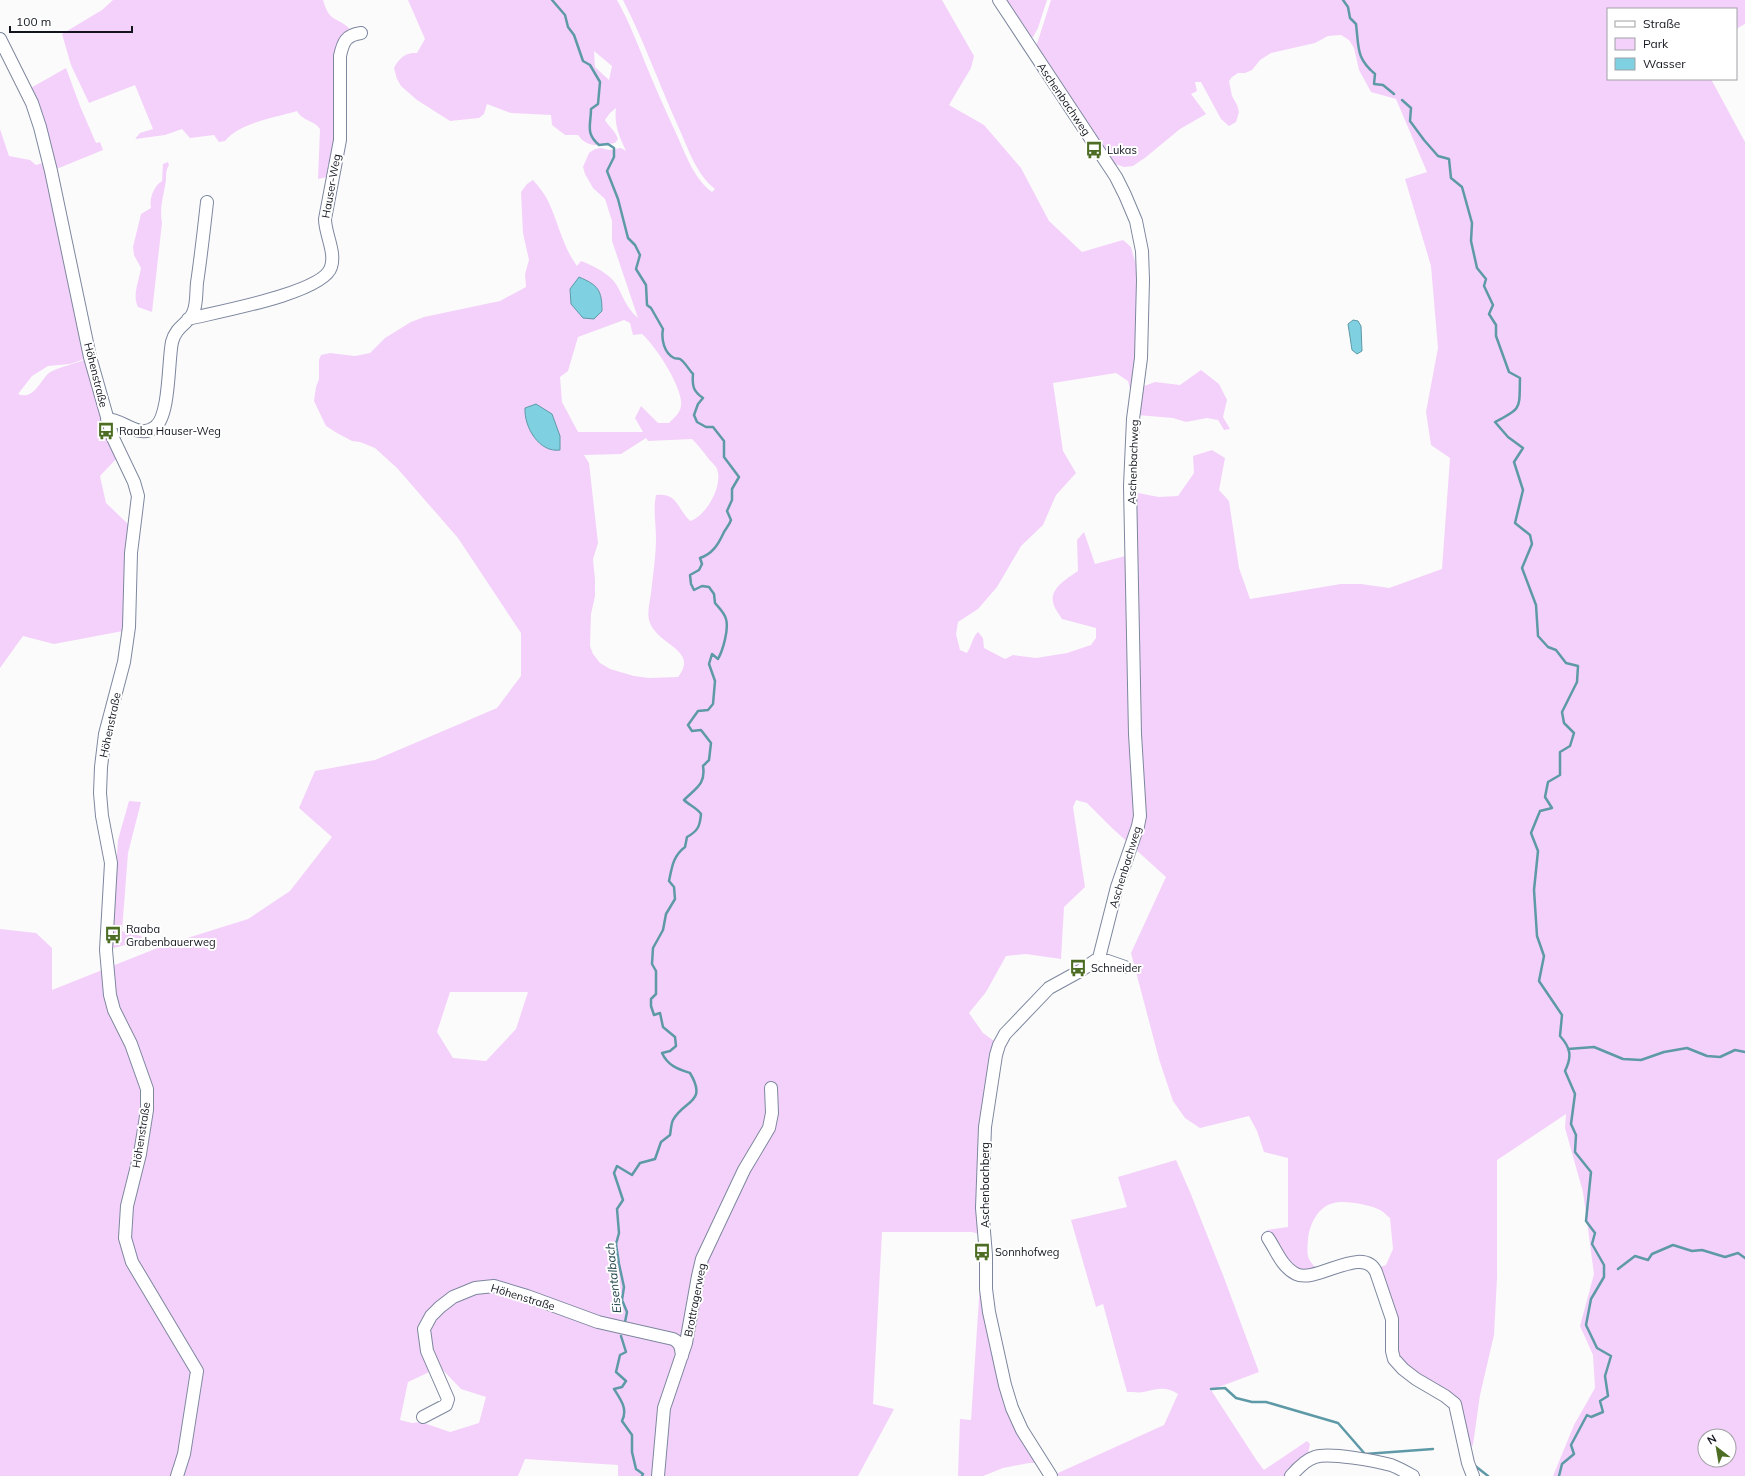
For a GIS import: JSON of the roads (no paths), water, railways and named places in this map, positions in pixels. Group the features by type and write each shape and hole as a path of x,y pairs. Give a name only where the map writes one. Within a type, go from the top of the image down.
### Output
{"street":[{"name":"Aschenbachweg","path":"999,0 1116,177 1126,195 1136,221 1142,251 1143,335 1134,419 1130,486 1135,734 1140,816 1117,887 1098,958"},
{"name":"Hauser-Weg","path":"188,319 291,294 317,282 330,271 332,258 325,219 340,140 340,56 343,43 348,37 361,32"},
{"name":"Höhenstraße","path":"0,39 29,96 40,127 54,181 90,357 113,438 134,482 138,496 131,553 129,627 124,662 106,734 101,767 100,793 102,816 111,863 106,950 110,995 114,1010 132,1044 147,1089 147,1110 140,1154 127,1206 125,1238 132,1262 197,1371 184,1454 177,1476"},
{"path":"107,419 113,420 127,427 148,431 158,424 163,415 172,341 177,330 194,313 207,202"},
{"path":"1098,958 1125,967"},
{"name":"Aschenbachberg","path":"1051,1476 1022,1430 1012,1408 1005,1385 989,1312 986,1289 986,1255 982,1208 985,1127 998,1045 1005,1034 1049,988 1084,968 1098,958"},
{"name":"Brottragerweg","path":"658,1476 664,1408 686,1342 702,1259 744,1170 769,1128 772,1113 771,1088"},
{"path":"1268,1238 1288,1268 1298,1275 1306,1275 1341,1267 1356,1261 1364,1262 1372,1266 1376,1272 1392,1320 1392,1351 1394,1358 1403,1369 1412,1376 1445,1396 1455,1404 1468,1463 1473,1476"},
{"name":"Höhenstraße","path":"423,1417 446,1405 448,1399 427,1351 424,1334 426,1324 440,1307 453,1297 475,1288 494,1286 527,1296 598,1322 673,1339 677,1341 681,1347 682,1356"},
{"path":"1291,1476 1314,1457 1324,1456 1382,1463 1395,1467 1413,1476"}],"water":[{"path":"579,277 595,286 600,293 602,311 594,319 583,318 571,304 570,289"},
{"path":"1353,320 1358,321 1361,326 1362,351 1357,354 1352,350 1348,324"},
{"path":"536,404 552,414 560,436 560,450 552,450 539,443 530,430 525,415 525,408"}],"waterway":[{"name":"Eisentalbach","path":"552,0 565,15 568,27 574,35 583,61 590,65 600,82 598,104 591,109 590,133 599,145 608,144 614,148 614,157 607,171 618,199 628,238 635,245 640,255 636,269 646,285 647,305 651,308 663,329 662,337 668,353 674,358 682,360 693,374 694,388 703,398 698,404 694,415 697,422 706,427 713,427 724,441 724,457 739,477 732,489 732,500 727,511 731,520 714,549 700,558 702,564 699,570 690,575 691,584 694,590 702,586 709,587 714,594 715,603 725,617 727,628 724,645 718,659 712,654 709,664 715,681 713,704 708,710 698,711 688,725 692,731 701,730 711,743 709,760 703,766 704,772 701,782 684,800 701,814 700,822 694,833 687,837 685,847 675,858 669,881 674,887 675,899 666,914 663,930 653,948 652,964 656,971 656,994 651,999 651,1006 654,1015 660,1013 663,1027 675,1037 676,1046 670,1051 662,1053 670,1064 690,1073 695,1083 696,1090 695,1096 692,1100 673,1120 670,1135 661,1142 655,1159 640,1163 632,1175 617,1166 614,1173 623,1200 617,1209 619,1233 616,1244 624,1287 622,1300 627,1312 625,1322"},
{"path":"1343,0 1348,7 1350,18 1356,24 1358,46 1361,57 1364,63 1375,74 1374,84 1383,85 1394,94"},
{"path":"1402,100 1411,108 1410,121 1438,156 1449,159 1451,178 1462,187 1472,223 1471,241 1477,268 1486,279 1484,286 1493,305 1489,314 1496,325 1496,336 1509,372 1520,378 1520,396 1518,406 1511,413 1495,422 1508,437 1523,448 1514,462 1523,490 1515,523 1530,535 1532,544 1522,568 1536,605 1538,636 1548,647 1556,650 1566,663 1578,666 1577,682 1562,712 1564,723 1574,733 1570,746 1560,752 1560,775 1548,782 1545,797 1552,808 1540,811 1531,833 1538,851 1534,890 1537,936 1544,956 1539,981 1562,1015 1560,1036 1564,1040 1569,1053 1569,1061 1565,1071 1575,1094 1571,1124 1576,1135 1575,1152 1591,1172 1586,1221 1595,1233 1592,1244 1604,1265 1604,1277 1591,1299 1586,1325 1597,1348 1611,1356 1605,1376 1608,1396 1600,1401 1603,1412 1591,1417 1587,1415 1571,1445 1574,1454 1562,1464 1559,1476"},
{"path":"1568,1049 1594,1047 1623,1059 1641,1060 1664,1052 1687,1048 1707,1056 1720,1057 1735,1050 1745,1052"},
{"path":"1618,1269 1635,1256 1648,1260 1652,1254 1673,1245 1692,1251 1702,1250 1725,1257 1738,1253 1745,1258"},
{"name":"Eisentalbach","path":"621,1336 626,1352 620,1355 616,1372 626,1381 622,1387 614,1389 623,1405 624,1417 622,1421 632,1435 632,1452 636,1469 643,1474 642,1476"},
{"path":"1211,1389 1225,1388 1236,1398 1252,1402 1266,1402 1338,1423 1365,1454 1433,1449"},
{"path":"1474,1465 1488,1476"}],"place":[{"name":"Lukas","path":"1094,150"},
{"name":"Raaba Hauser-Weg","path":"106,431"},
{"name":"Raaba Grabenbauerweg","path":"113,935"},
{"name":"Schneider","path":"1078,968"},
{"name":"Sonnhofweg","path":"982,1252"}]}
